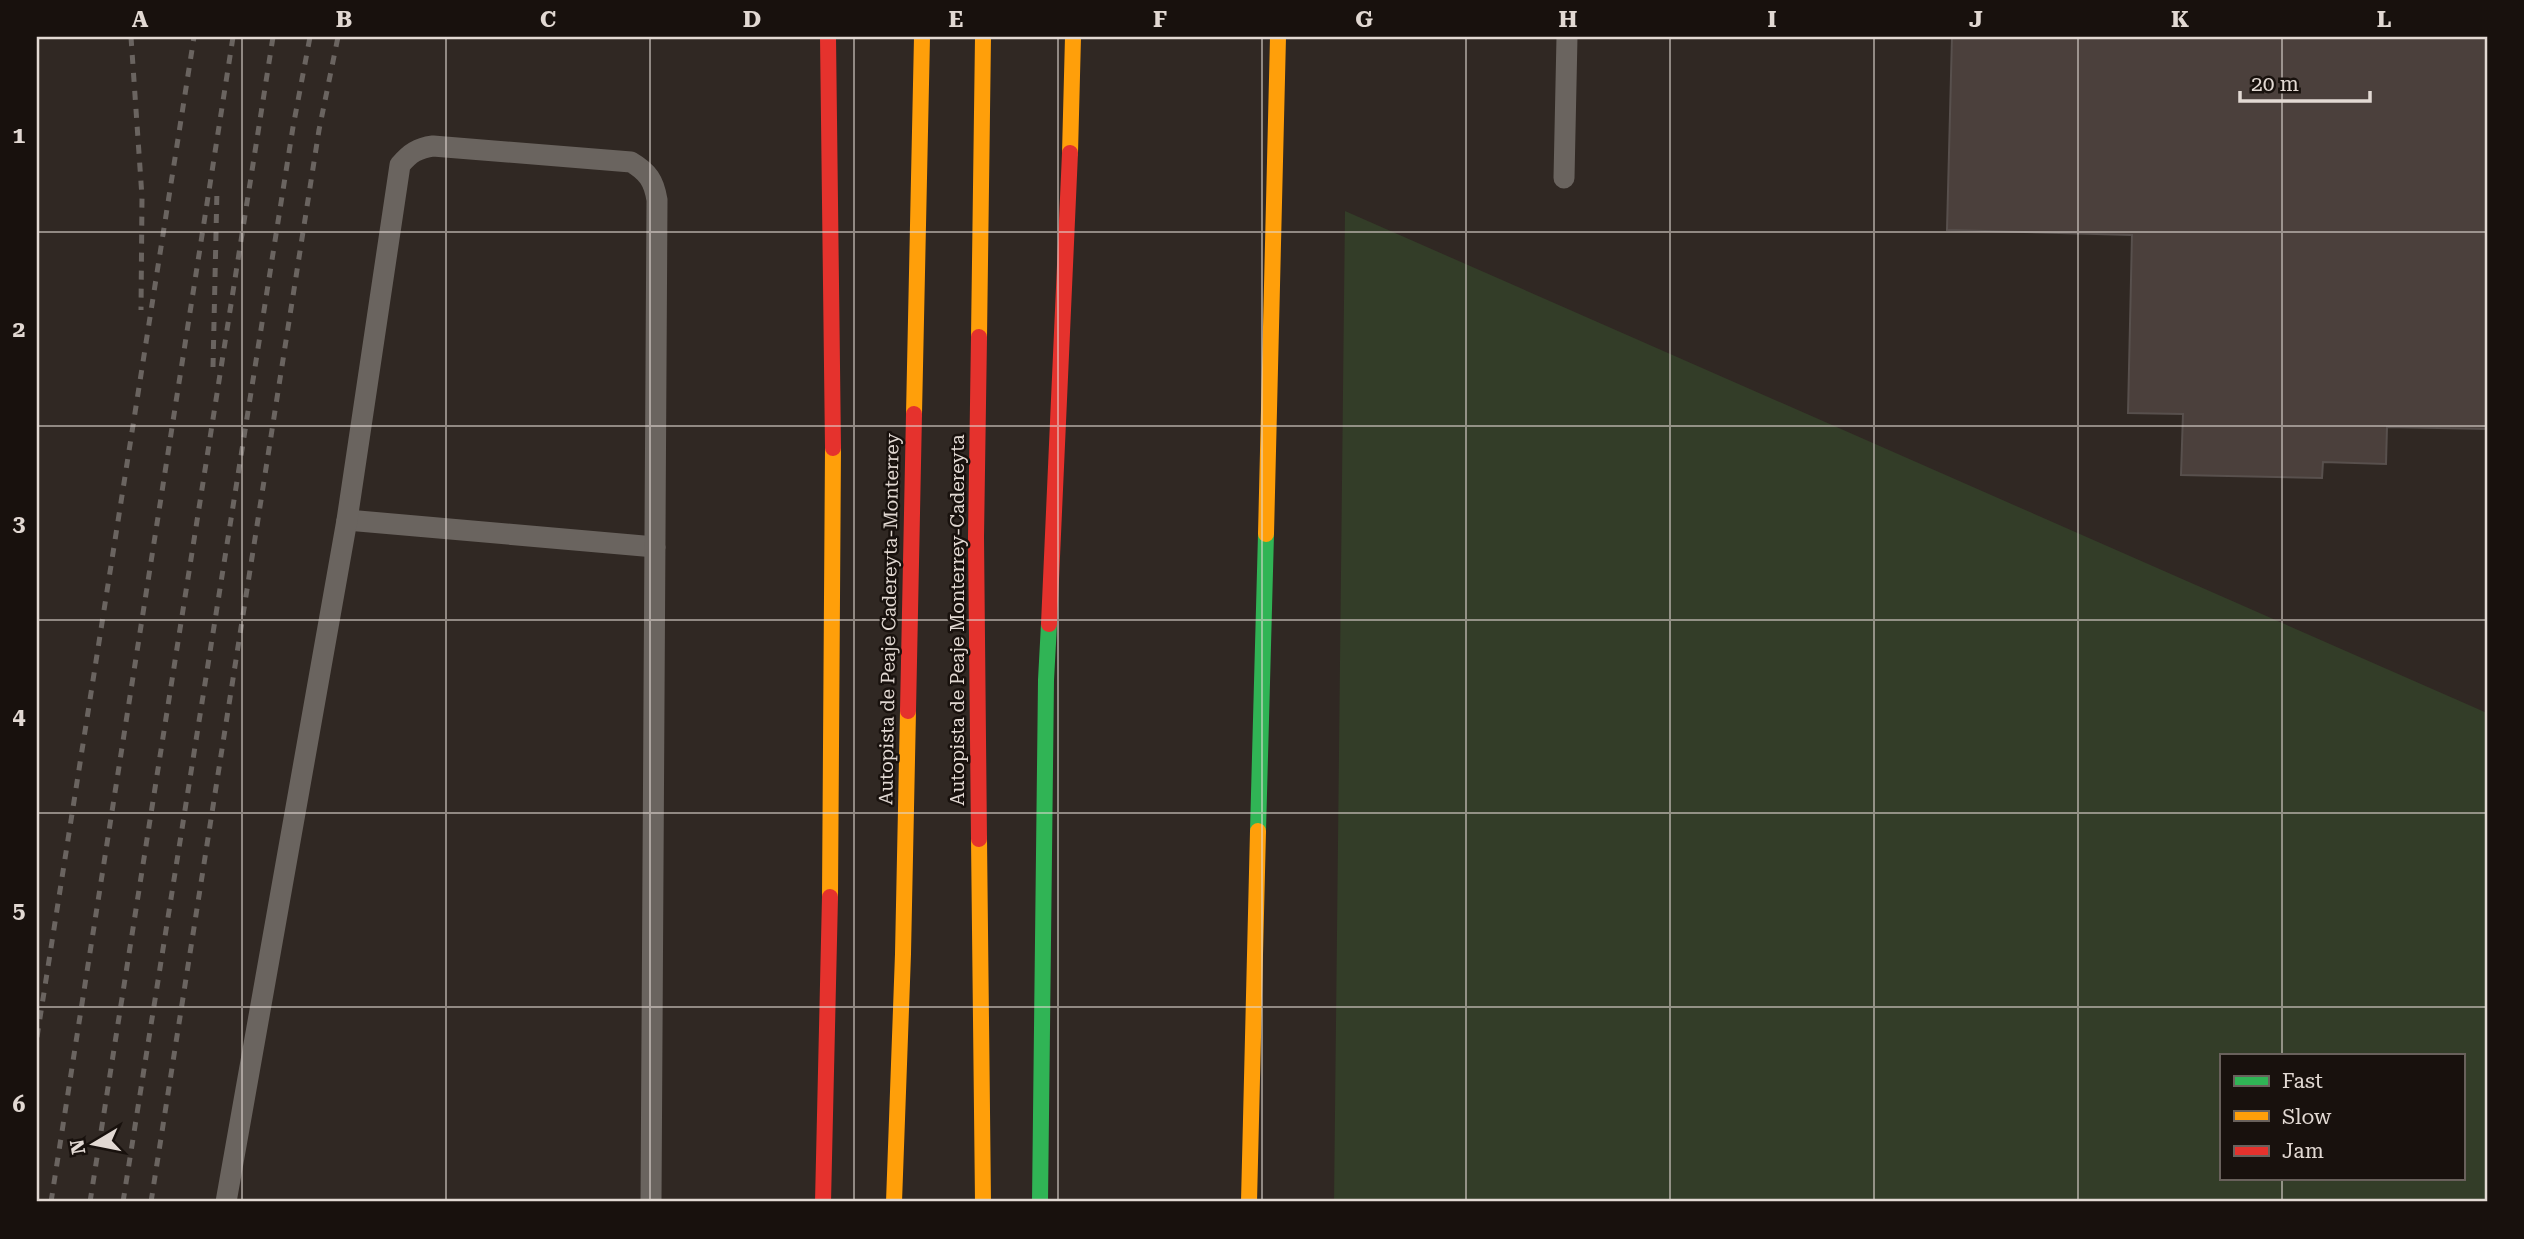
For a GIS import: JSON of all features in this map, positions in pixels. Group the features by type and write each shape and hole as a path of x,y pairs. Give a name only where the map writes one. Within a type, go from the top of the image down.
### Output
{"main road":[{"path":"822,1202 830,920 834,491 833,254 828,37"},
{"name":"Autopista de Peaje Cadereyta-Monterrey","path":"894,1202 905,886 922,37"},
{"name":"Autopista de Peaje Monterrey-Cadereyta","path":"983,37 976,537 983,1202"},
{"path":"1040,1202 1046,680 1066,271 1073,37"},
{"path":"1249,1202 1278,37"}],"lane":[{"path":"1564,178 1567,37"},
{"path":"226,1202 347,520 400,165 419,148 433,146 632,162 651,178 657,200 651,1202"},
{"path":"347,520 655,547"}],"green space":[{"path":"1345,211 2487,713 2487,1202 1334,1202"}],"building":[{"path":"1952,37 2487,37 2487,429 2387,427 2386,464 2323,462 2322,478 2181,475 2183,414 2128,413 2132,235 1947,230"}],"railway":[{"path":"131,37 142,197 141,310"},
{"path":"37,1037 194,37"},
{"path":"51,1202 233,37"},
{"path":"90,1202 273,37"},
{"path":"123,1202 293,127 310,37"},
{"path":"151,1202 319,130 338,37"},
{"path":"213,367 217,189"}],"traffic: fast":[{"path":"1258,831 1266,534"},
{"path":"1040,1202 1046,680 1049,624"}],"traffic: slow":[{"path":"914,414 922,37"},
{"path":"979,337 983,37"},
{"path":"1070,153 1073,37"},
{"path":"1266,534 1278,37"},
{"path":"830,897 833,448"},
{"path":"894,1202 908,711"},
{"path":"1249,1202 1258,831"},
{"path":"979,839 983,1202"}],"traffic: jam":[{"path":"828,37 833,448"},
{"path":"1049,624 1070,153"},
{"path":"979,337 976,537 979,839"},
{"path":"908,711 914,414"},
{"path":"823,1202 830,897"}]}
